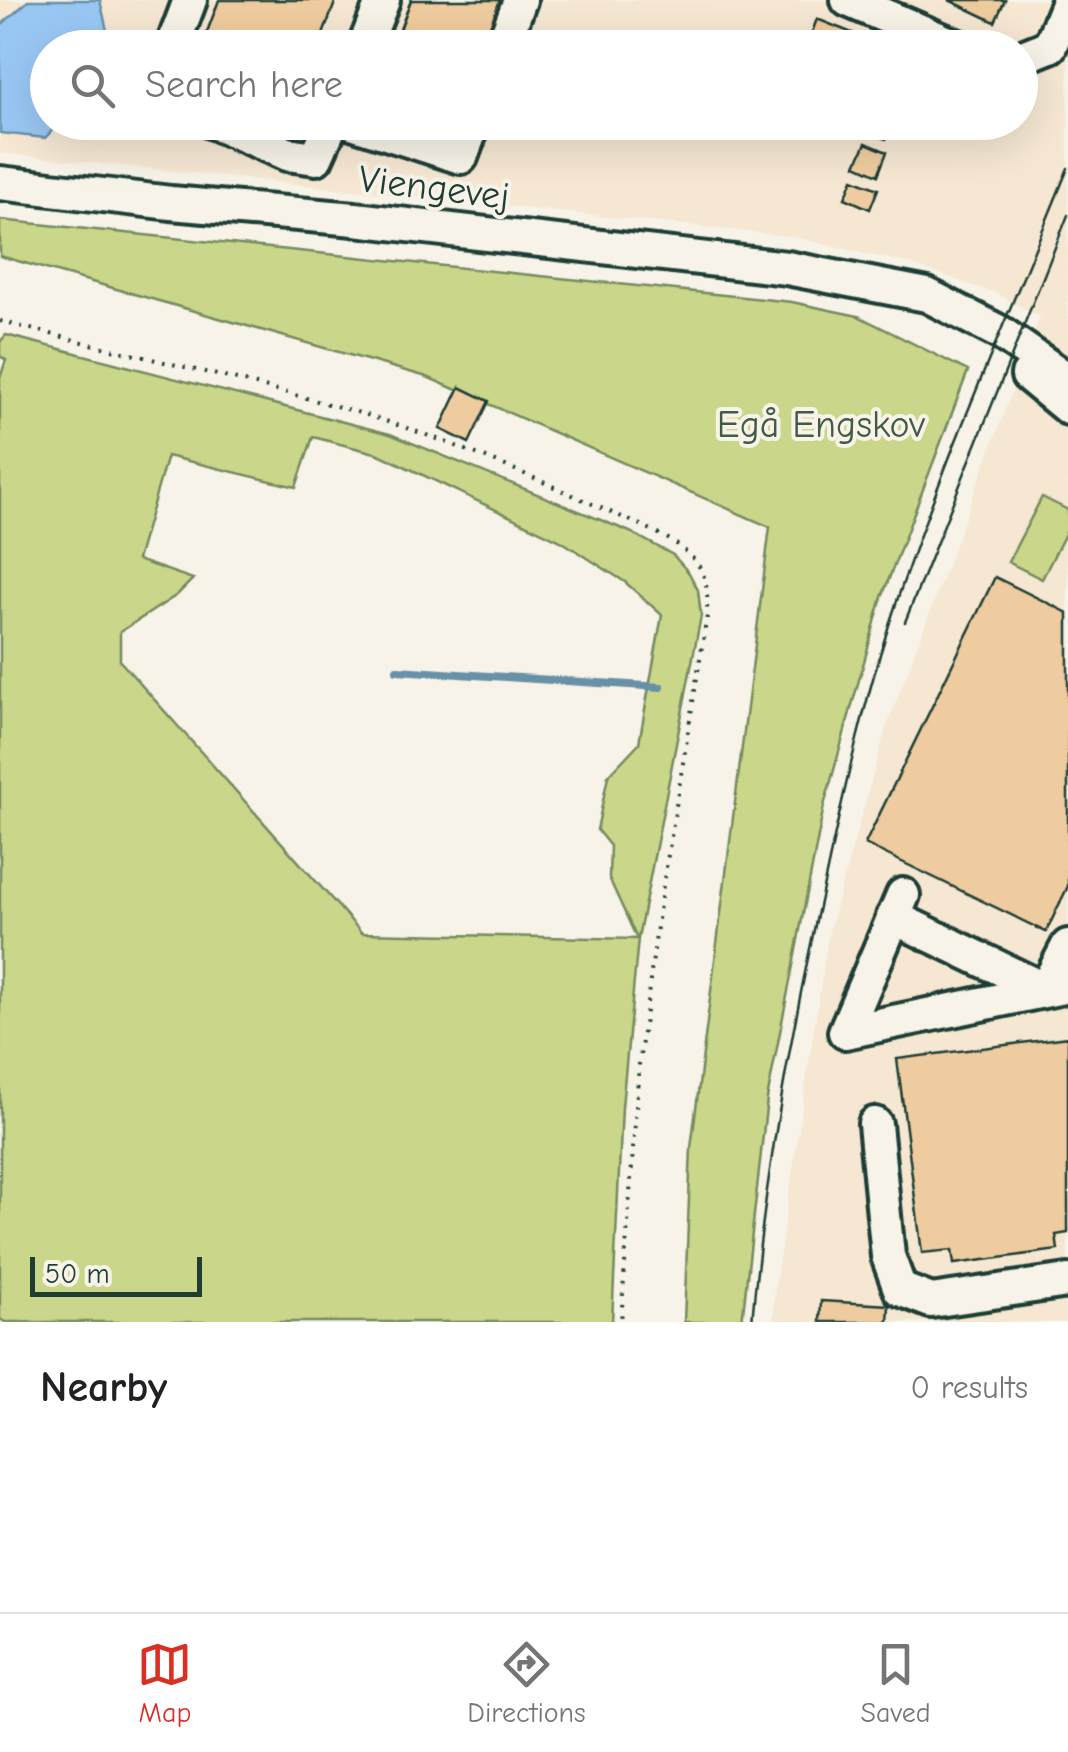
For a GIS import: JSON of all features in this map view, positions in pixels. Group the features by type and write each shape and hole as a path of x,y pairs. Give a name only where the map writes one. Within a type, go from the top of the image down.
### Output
{"street":[{"path":"179,30 190,0"},
{"path":"509,30 520,0"},
{"path":"848,0 918,30"},
{"path":"1038,51 1050,46 1068,2"},
{"path":"255,140 287,154 316,158 324,140"},
{"path":"408,140 461,157 467,140"},
{"name":"Viengevej","path":"0,184 787,268 926,295 968,313 1017,342 1068,380"},
{"name":"Viengevej","path":"857,282 994,352 1068,408"},
{"path":"898,906 1056,988 845,1032 898,906"},
{"path":"1056,988 1068,946"},
{"path":"874,1124 888,1256 900,1289 931,1301 1068,1281"}],"path":[{"path":"0,321 348,410 439,440 530,475 638,526 680,548 698,566 708,588 707,616 660,904 640,1064 621,1322"}],"shaded area":[{"path":"0,0 1068,0 1068,1322 773,1322 775,1286 829,931 885,732 1040,317 998,294 907,263 788,236 0,153"}],"green space":[{"name":"Egå Engskov","path":"0,220 792,302 858,316 968,371 882,597 824,806 767,1099 742,1322 684,1322 691,1148 770,527 427,377 0,256"},
{"path":"6,335 390,434 630,532 673,555 689,573 698,590 701,616 638,939 622,1107 612,1322 0,1319 0,378 6,360 0,356 0,342","holes":["313,437 379,454 561,541 625,582 662,615 639,743 608,776 597,830 610,846 609,878 637,939 362,933 120,661 120,632 177,595 193,579 137,560 167,456 296,487"]},
{"path":"1042,497 1068,510 1068,528 1042,579 1008,562"}],"water":[{"path":"29,0 100,0 107,30 30,30 30,136 0,133 0,26"}],"building":[{"path":"219,0 336,0 325,30 208,30"},
{"path":"411,0 516,0 505,30 400,30"},
{"path":"949,0 1005,0 995,22"},
{"path":"817,19 844,30 813,30"},
{"path":"866,143 887,152 878,175 856,165"},
{"path":"853,179 878,189 870,209 845,198"},
{"path":"460,387 489,401 469,443 440,429"},
{"path":"995,577 1068,613 1068,886 1046,932 865,844"},
{"path":"1068,1037 1068,1233 1056,1235 1058,1250 954,1264 952,1250 922,1253 897,1059"},
{"path":"821,1301 889,1305 888,1322 820,1322"}],"waterway":[{"path":"397,670 661,687"}],"tram line":[{"path":"752,1322 772,1153 814,930 854,749 889,625 929,509 1068,168"},
{"path":"905,622 1068,215"}]}
